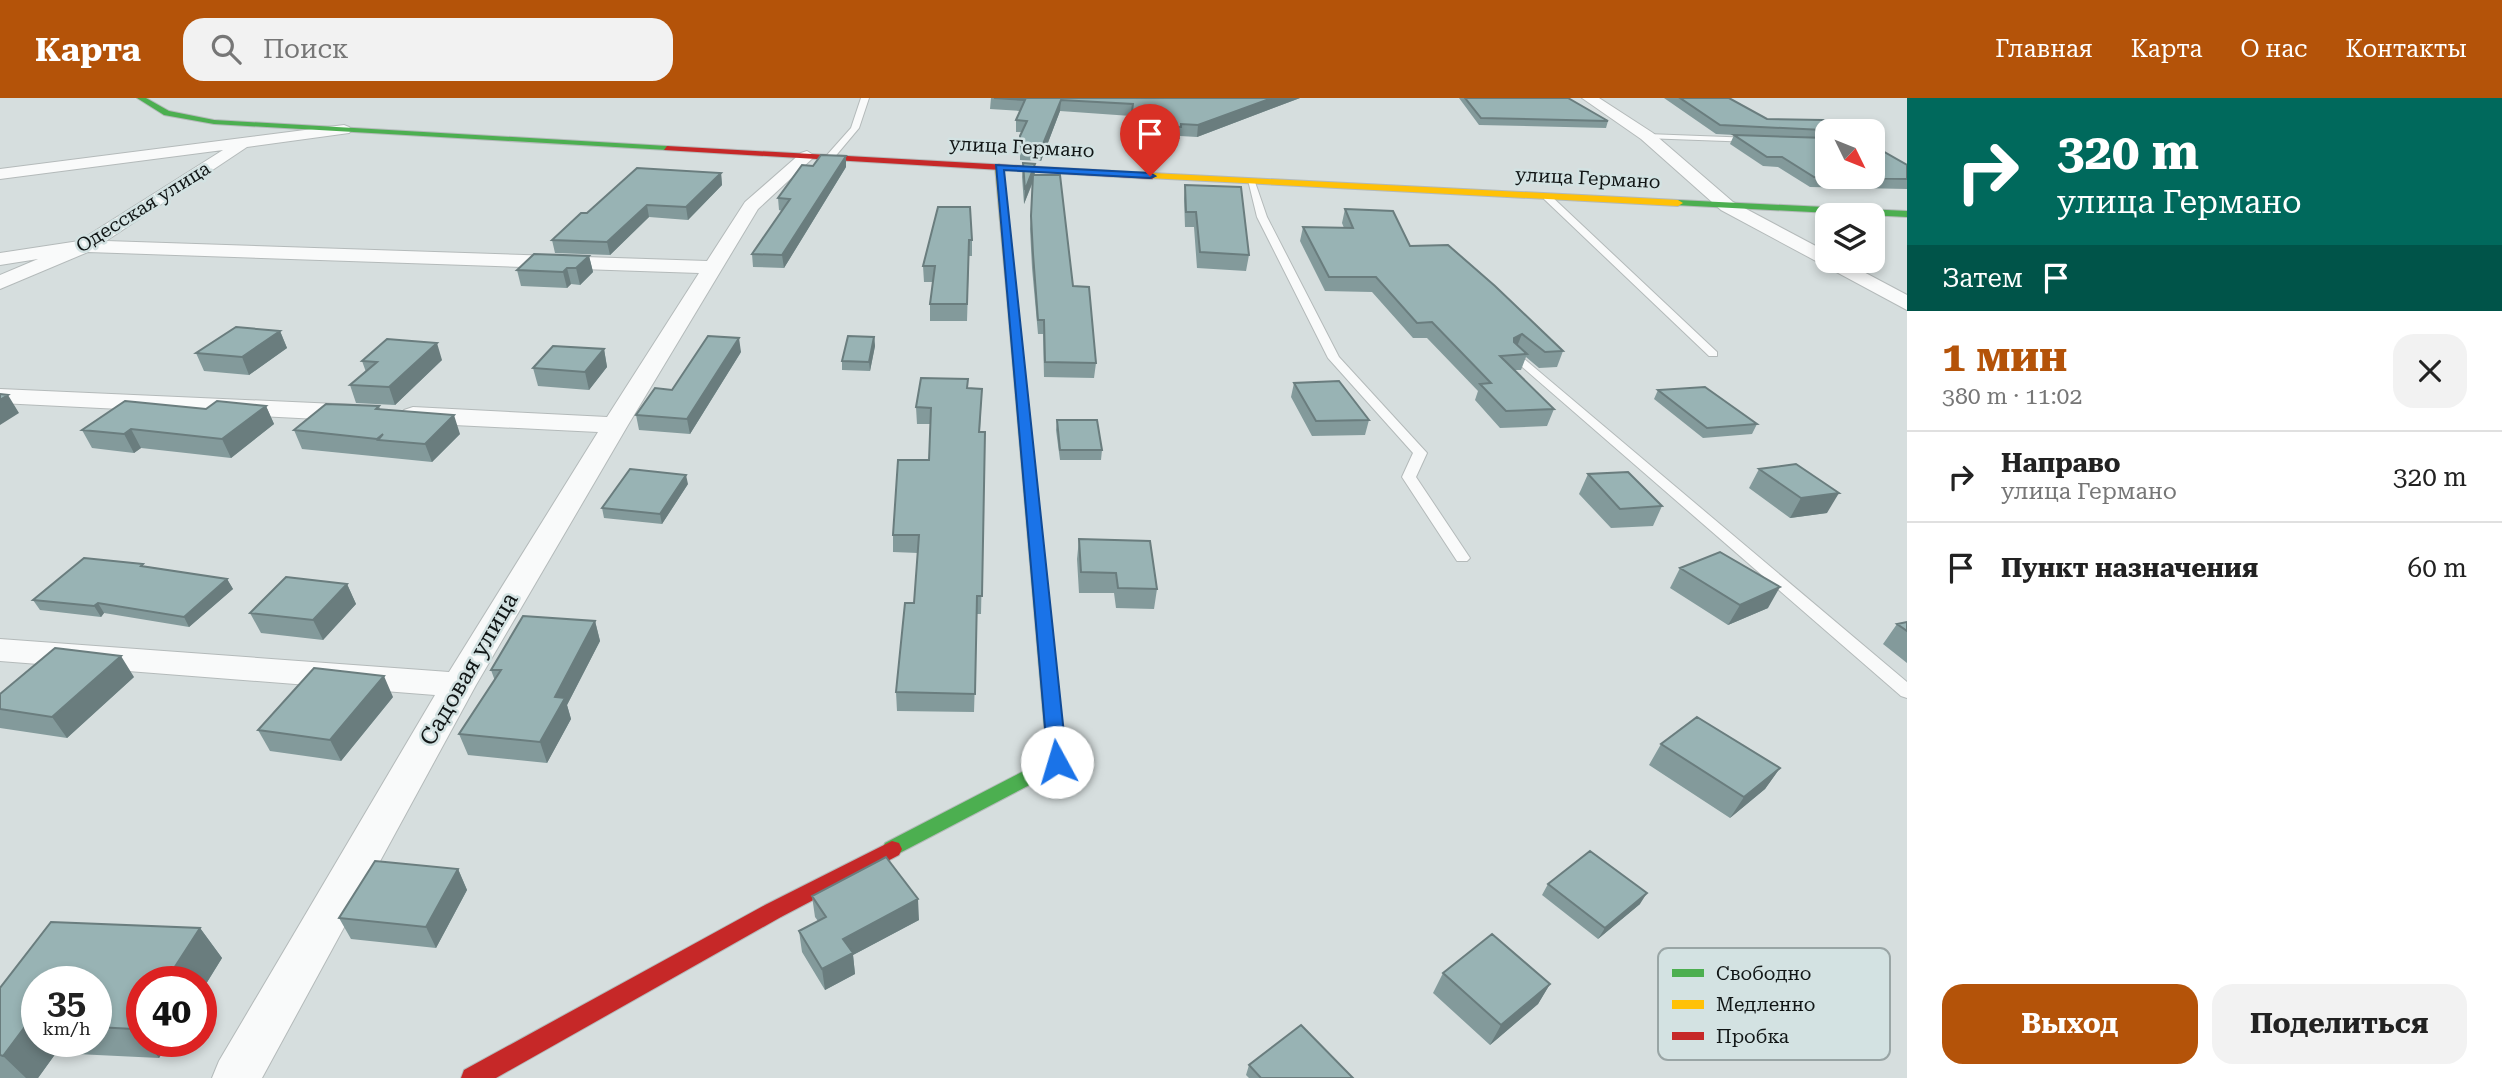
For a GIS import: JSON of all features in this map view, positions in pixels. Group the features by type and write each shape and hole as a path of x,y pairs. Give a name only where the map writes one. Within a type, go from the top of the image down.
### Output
{"main road":[{"name":"улица Германо","path":"141,98 152,107 203,119 344,130 1251,182 1907,214"},
{"path":"473,1078 774,911 1057,762 999,167"}],"street":[{"path":"1589,98 1647,136 1727,206 1815,254"},
{"path":"0,174 344,130"},
{"name":"Одесская улица","path":"0,283 85,246 246,142"},
{"name":"Садовая улица","path":"236,1078 458,685 751,206 819,157"},
{"path":"0,259 85,246 713,267"},
{"path":"1850,273 1907,303"},
{"path":"0,396 615,425"},
{"path":"0,649 458,685"}],"lane":[{"path":"819,157 855,128 865,98"},
{"path":"1647,136 1758,140"},
{"path":"1251,182 1262,217 1334,358 1420,453 1409,477 1462,558"},
{"path":"1547,197 1713,354"},
{"path":"1516,356 1907,692"}],"building":[{"path":"994,98 1272,98 1198,125 1181,124 1181,127 1130,125 1133,104 1061,100 1041,149 1021,148 1020,136 1027,121 1016,120 1025,100"},
{"path":"1465,98 1568,98 1608,121 1481,118"},
{"path":"1680,98 1729,98 1767,119 1815,120 1815,130 1720,125"},
{"path":"1734,135 1815,138 1815,177 1782,157 1767,157"},
{"path":"1885,152 1907,165 1907,179 1885,179"},
{"path":"821,155 846,156 782,255 752,254 790,199 778,198 802,165 813,166"},
{"path":"1023,163 1035,164 1025,190"},
{"path":"637,168 721,173 686,207 647,205 607,242 552,240 581,213 587,213"},
{"path":"1033,175 1060,175 1073,286 1089,287 1096,363 1045,362 1044,320 1038,320 1033,254"},
{"path":"1185,185 1241,187 1249,255 1200,252 1196,212 1186,212"},
{"path":"938,207 970,207 972,240 969,240 967,304 930,304 935,266 923,266"},
{"path":"1345,209 1393,211 1410,246 1448,245 1563,351 1545,352 1522,334 1514,338 1514,342 1527,354 1500,356 1554,409 1506,411 1480,384 1491,383 1432,322 1417,323 1376,277 1329,277 1303,227 1353,228"},
{"path":"534,254 589,256 576,268 567,268 563,272 517,270"},
{"path":"236,327 280,331 242,357 196,353"},
{"path":"708,336 739,338 687,419 636,415 655,388 672,390"},
{"path":"848,336 874,337 869,362 842,361"},
{"path":"387,339 437,343 389,387 350,385 377,362 362,361"},
{"path":"553,346 604,349 585,372 533,368"},
{"path":"921,378 968,379 967,388 982,389 979,432 985,432 982,596 977,596 975,694 896,692 905,603 914,603 919,535 893,535 898,460 929,460 931,408 916,407"},
{"path":"1339,381 1369,420 1316,421 1294,383"},
{"path":"1705,387 1757,424 1707,428 1658,390"},
{"path":"125,401 206,409 217,401 266,406 222,439 131,429 124,434 82,430"},
{"path":"326,404 379,406 376,409 454,415 425,444 378,440 383,434 377,439 294,430"},
{"path":"1057,420 1097,420 1102,450 1060,450"},
{"path":"1796,464 1839,493 1801,498 1759,469"},
{"path":"630,469 686,475 660,514 602,508"},
{"path":"1628,472 1662,506 1620,509 1588,474"},
{"path":"1079,539 1150,541 1157,589 1118,588 1116,573 1081,572"},
{"path":"1720,552 1780,587 1740,605 1680,568"},
{"path":"84,558 143,564 141,566 227,579 184,617 98,603 94,606 33,600"},
{"path":"286,577 347,584 313,620 250,613"},
{"path":"523,616 595,621 555,697 565,698 540,742 459,734 501,670 491,670"},
{"path":"1907,622 1907,631 1897,624"},
{"path":"55,648 121,656 52,717 0,709 0,694"},
{"path":"314,668 384,676 330,740 258,730"},
{"path":"1697,717 1780,768 1744,797 1661,744"},
{"path":"1590,851 1647,893 1605,928 1548,884"},
{"path":"886,857 918,899 843,939 853,953 822,969 799,931 826,917 812,896"},
{"path":"375,861 458,869 426,927 339,918"},
{"path":"51,922 200,928 175,966 126,966 126,1029 112,1028 112,966 21,966 21,1032 3,1056 0,1055 0,988"},
{"path":"1492,934 1550,984 1501,1025 1443,973"},
{"path":"1301,1025 1353,1078 1261,1078 1249,1065"}],"traffic: fast":[{"path":"141,98 167,113 214,122 667,148"},
{"path":"1678,203 1907,214"},
{"path":"892,849 1057,762 1012,298"}],"traffic: slow":[{"path":"999,167 1012,298"},
{"path":"1152,176 1678,203"}],"traffic: jam":[{"path":"667,148 1152,176"},
{"path":"473,1078 773,911 892,849"}],"route":[{"path":"1057,762 999,167 1150,176"}]}
